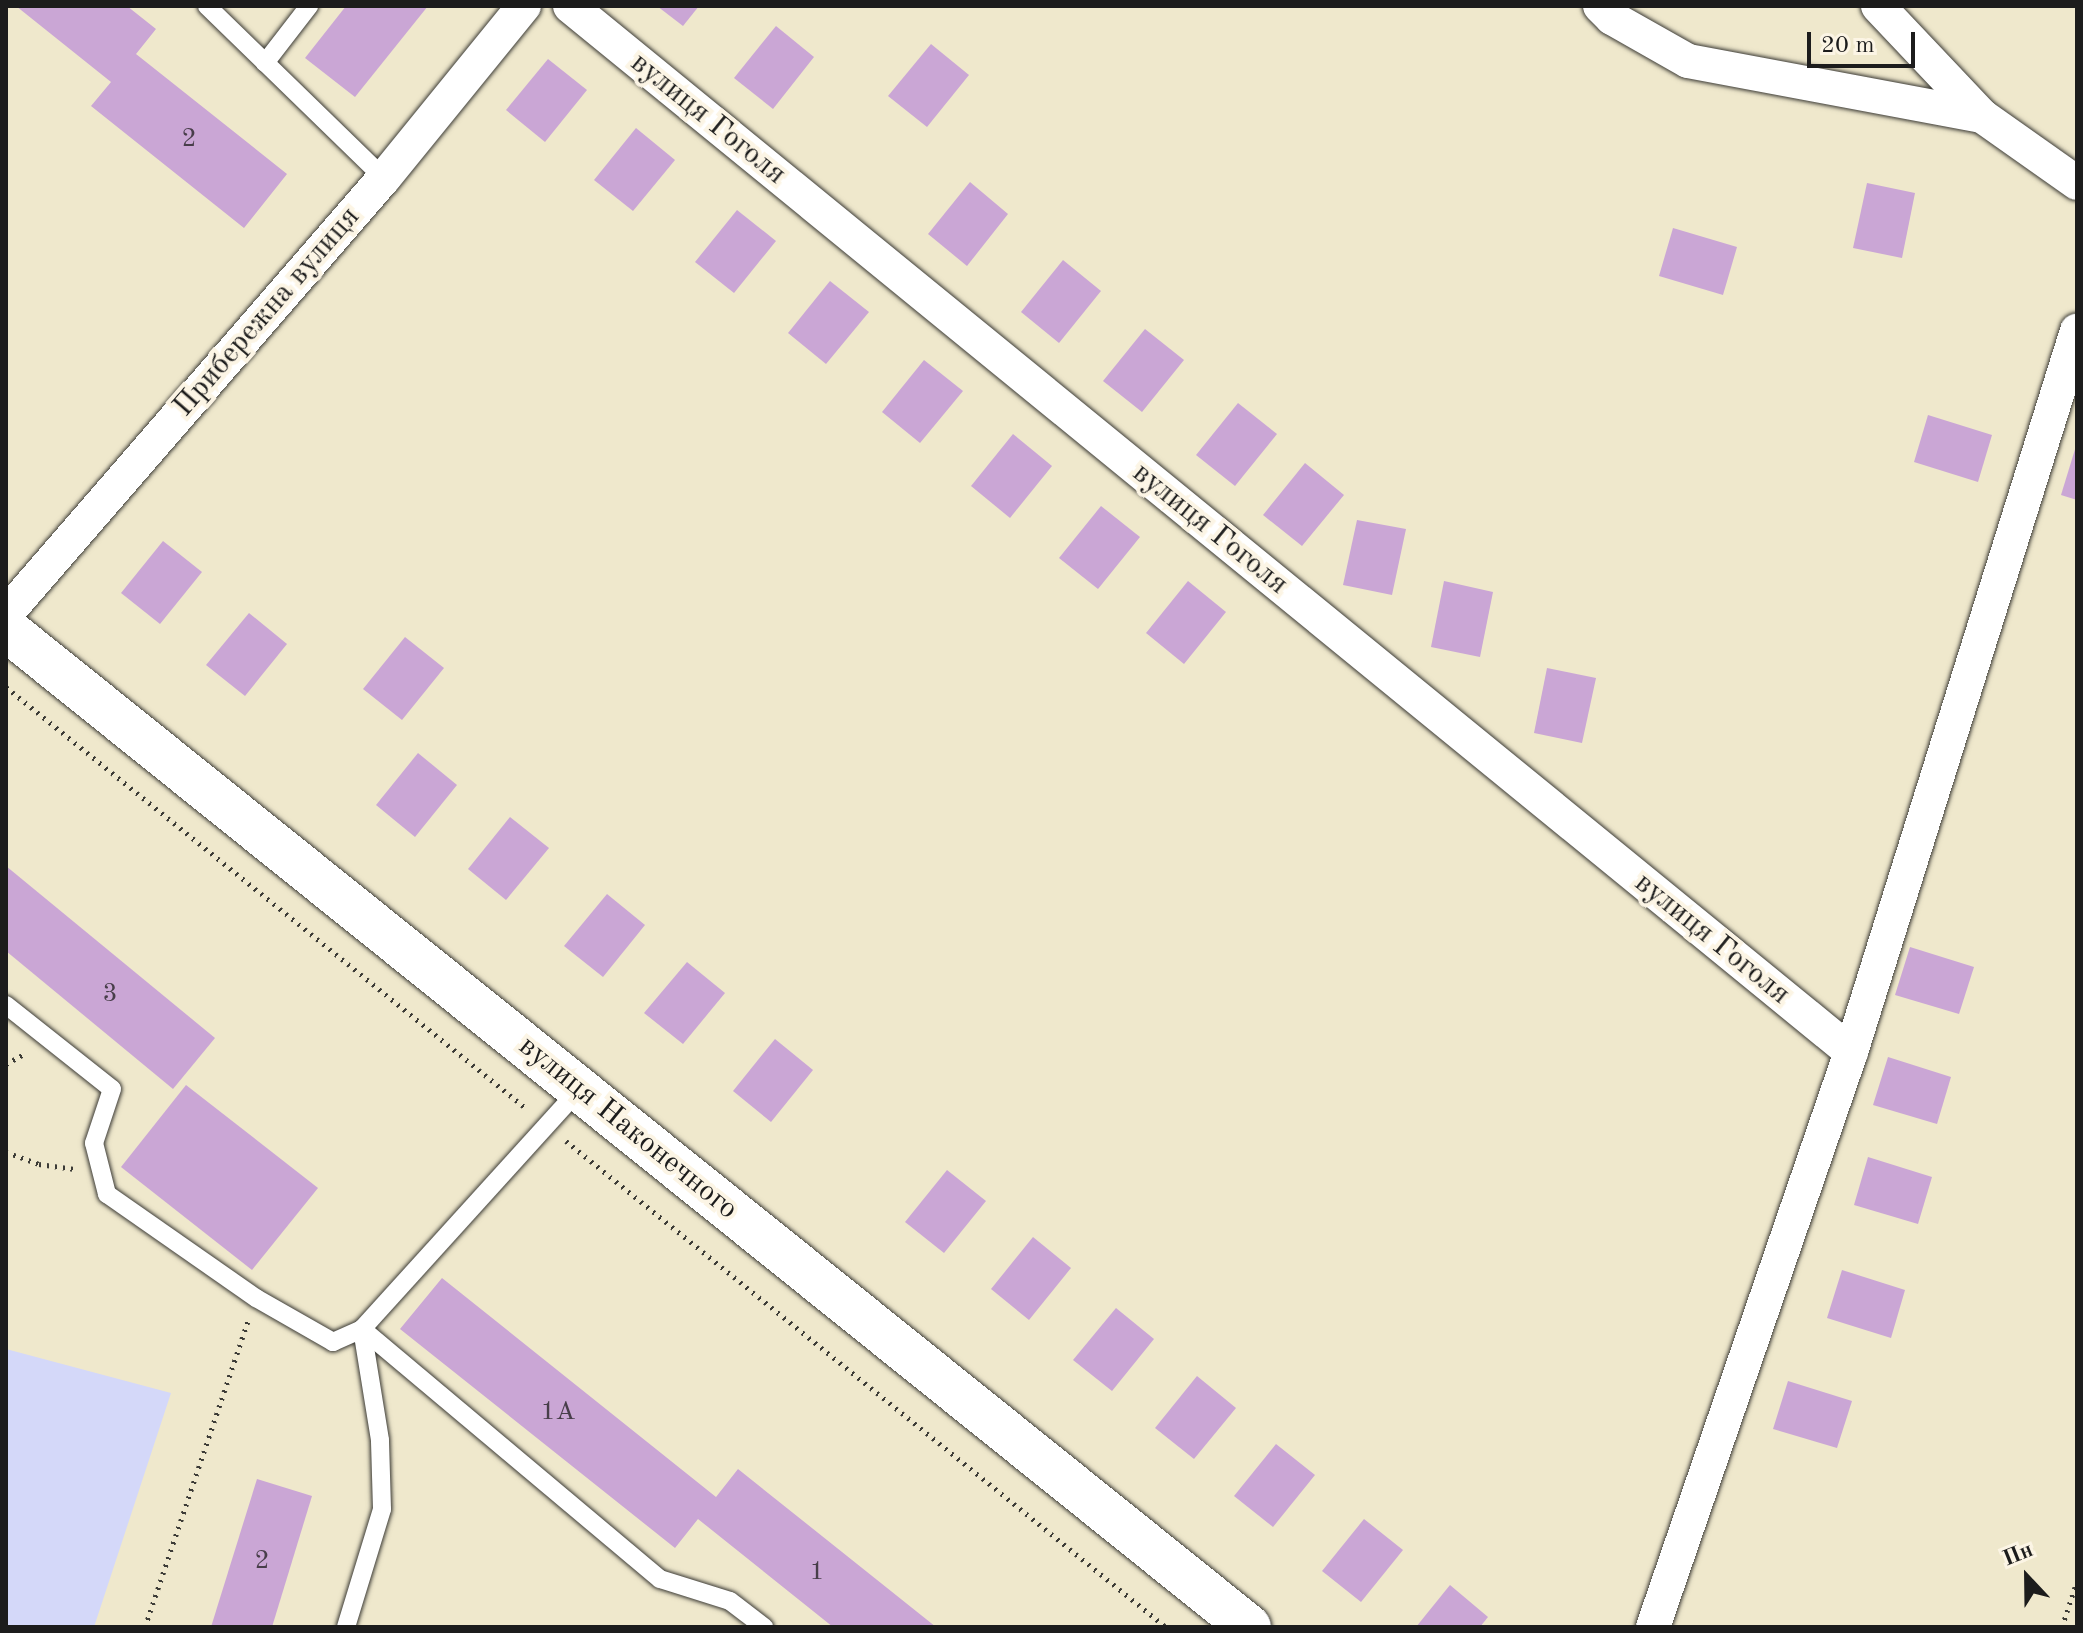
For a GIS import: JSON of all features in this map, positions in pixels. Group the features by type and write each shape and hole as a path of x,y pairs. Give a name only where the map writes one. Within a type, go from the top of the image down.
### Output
{"street":[{"name":"Прибережна вулиця","path":"6,614 384,178 524,6"},
{"name":"вулиця Гоголя","path":"570,6 1851,1052"},
{"path":"1600,6 1612,18 1688,61 1982,116"},
{"path":"1878,6 1982,116 2077,183"},
{"path":"1653,1627 1851,1052 2077,331"},
{"name":"вулиця Наконечного","path":"6,629 1249,1627"}],"lane":[{"path":"207,6 384,178"},
{"path":"265,63 309,6"},
{"path":"6,1005 112,1089 94,1143 107,1194 256,1298 333,1342 362,1329 580,1089"},
{"path":"346,1627 382,1509 380,1440 362,1329"},
{"path":"362,1329 660,1579 730,1601 764,1627"}],"path":[{"path":"6,687 1166,1627"},
{"path":"6,1152 39,1164 102,1174"},
{"path":"145,1627 256,1298"},
{"path":"2062,1627 2077,1581"}],"shaded area":[{"path":"6,1349 171,1393 94,1627 6,1627"}],"building":[{"path":"16,6 127,6 156,29 136,54 287,174 244,228 91,106 111,82"},
{"path":"346,6 428,6 355,97 305,58"},
{"path":"657,6 699,6 683,26"},
{"path":"776,26 814,57 773,109 734,78"},
{"path":"931,44 969,75 927,127 888,96"},
{"path":"548,59 587,90 545,142 506,110"},
{"path":"636,128 675,160 633,211 594,180"},
{"path":"970,182 1008,214 967,266 928,234"},
{"path":"1867,183 1915,193 1902,258 1853,248"},
{"path":"737,210 776,241 734,293 695,262"},
{"path":"1673,228 1737,247 1723,295 1659,276"},
{"path":"1063,260 1101,291 1059,343 1021,312"},
{"path":"830,281 869,312 826,364 788,333"},
{"path":"1145,329 1184,360 1142,412 1103,381"},
{"path":"924,360 963,391 920,443 882,412"},
{"path":"1238,403 1277,434 1235,486 1196,455"},
{"path":"1928,415 1992,435 1978,482 1914,462"},
{"path":"1013,434 1052,466 1010,518 971,486"},
{"path":"2077,446 2077,500 2061,495"},
{"path":"1305,463 1344,495 1302,546 1263,515"},
{"path":"1101,506 1140,537 1098,589 1059,558"},
{"path":"1357,520 1406,529 1392,595 1343,585"},
{"path":"163,541 202,572 160,624 121,593"},
{"path":"1188,581 1226,612 1184,664 1146,633"},
{"path":"1444,581 1493,592 1480,657 1431,647"},
{"path":"249,613 287,644 245,696 206,665"},
{"path":"405,637 444,668 402,720 363,689"},
{"path":"1547,668 1596,678 1582,743 1534,733"},
{"path":"418,753 457,785 415,837 376,805"},
{"path":"510,817 549,848 506,900 468,869"},
{"path":"6,866 215,1038 173,1089 6,951"},
{"path":"607,894 645,925 603,977 564,946"},
{"path":"1910,947 1974,967 1959,1014 1895,995"},
{"path":"687,962 725,993 683,1044 644,1013"},
{"path":"775,1039 813,1070 771,1122 733,1091"},
{"path":"1888,1057 1951,1077 1937,1124 1873,1105"},
{"path":"186,1085 318,1188 252,1270 121,1167"},
{"path":"1868,1157 1932,1177 1918,1224 1854,1205"},
{"path":"947,1170 986,1201 944,1253 905,1222"},
{"path":"1033,1237 1071,1268 1029,1320 991,1289"},
{"path":"1842,1270 1905,1290 1891,1338 1827,1318"},
{"path":"442,1278 716,1497 738,1469 936,1627 833,1627 698,1519 675,1548 400,1329"},
{"path":"1116,1308 1154,1339 1112,1391 1073,1360"},
{"path":"1197,1376 1236,1408 1194,1459 1155,1428"},
{"path":"1788,1381 1852,1401 1837,1448 1773,1429"},
{"path":"1276,1444 1315,1475 1273,1527 1234,1496"},
{"path":"257,1479 312,1496 272,1627 211,1627"},
{"path":"1364,1519 1403,1550 1361,1602 1322,1571"},
{"path":"1450,1585 1488,1617 1480,1627 1416,1627"}]}
